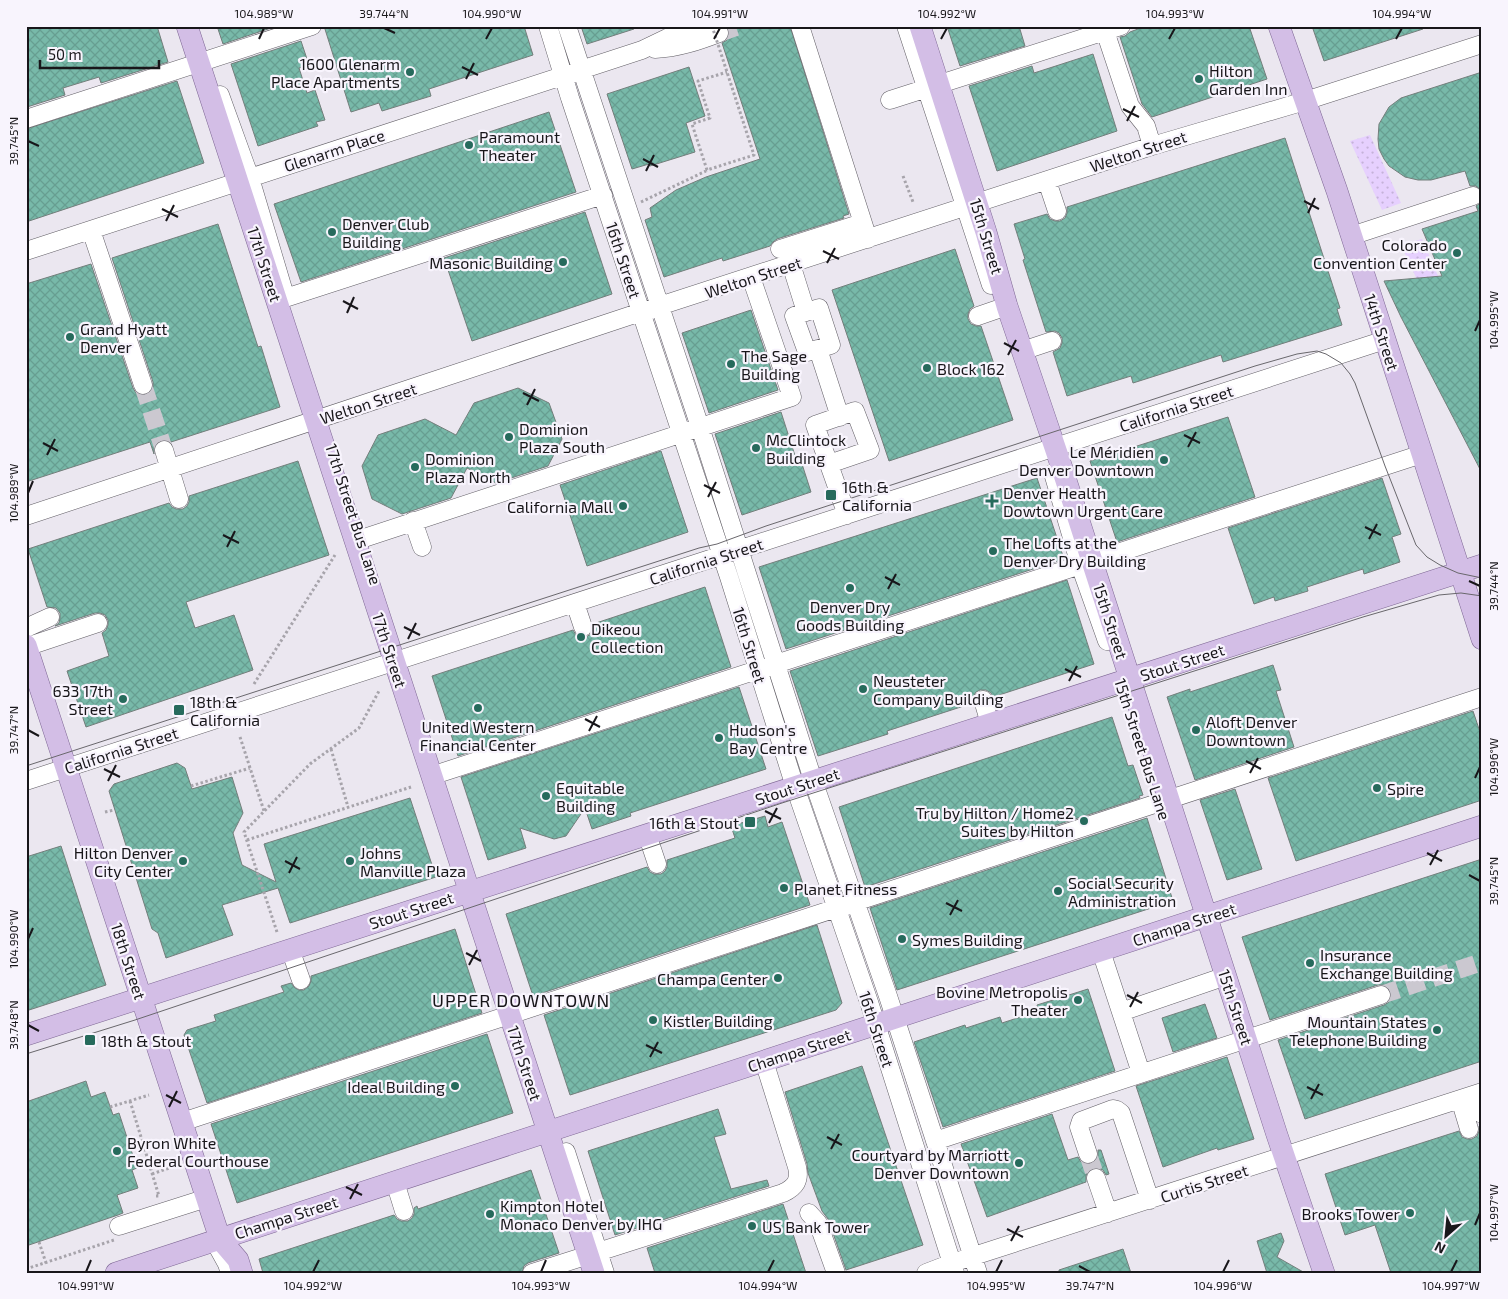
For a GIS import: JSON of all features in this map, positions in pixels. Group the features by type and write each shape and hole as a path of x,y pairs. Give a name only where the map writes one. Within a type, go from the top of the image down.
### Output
{"main road":[{"name":"17th Street","path":"187,26 203,61 244,180 319,419 553,1131 593,1260"},
{"name":"15th Street","path":"920,26 933,87 1003,307 1022,351 1086,563 1280,1158 1324,1273"},
{"name":"14th Street","path":"1279,26 1351,236 1482,639"},
{"name":"Stout Street","path":"26,1035 1482,565"},
{"name":"18th Street","path":"26,646 30,675 64,769 138,998 182,1122 218,1240 238,1260 242,1273"},
{"name":"Champa Street","path":"116,1273 141,1268 218,1240 1482,826"}],"street":[{"path":"196,26 203,61"},
{"path":"26,119 312,26"},
{"name":"16th Street","path":"548,26 758,670 804,784 855,902 976,1265"},
{"name":"16th Street","path":"567,26 700,427 776,664 836,908 954,1268"},
{"name":"Glenarm Place","path":"26,251 642,50 698,26"},
{"path":"780,250 865,231 800,26"},
{"path":"906,26 933,87"},
{"path":"890,100 1113,29 1130,106 1146,126 1152,146"},
{"name":"Glenarm Place","path":"642,50 671,48 703,40 716,30"},
{"name":"Welton Street","path":"26,516 791,264 865,231 972,206 1152,146 1305,101 1482,44"},
{"path":"1047,181 1057,211"},
{"path":"281,299 603,194"},
{"path":"1351,236 1473,196"},
{"path":"92,230 143,385"},
{"path":"791,264 806,312"},
{"path":"359,539 792,397 751,277"},
{"path":"978,316 1003,307 1050,448"},
{"path":"819,308 831,345 818,349 807,352 794,316 819,308"},
{"name":"California Street","path":"26,781 1385,340"},
{"path":"1022,351 1052,341"},
{"path":"818,349 840,417"},
{"path":"829,464 870,450 855,412 816,425 829,464 847,515"},
{"path":"164,450 179,499"},
{"path":"436,774 1422,454"},
{"path":"413,521 422,547"},
{"path":"575,603 584,627"},
{"path":"26,628 50,617"},
{"path":"26,646 98,623"},
{"path":"182,1122 1482,698"},
{"path":"982,700 990,724"},
{"path":"647,834 657,864"},
{"name":"17th Street","path":"474,890 488,916 514,1014"},
{"path":"290,949 301,980"},
{"path":"1101,951 1141,1073"},
{"path":"1121,1012 1222,978"},
{"path":"935,1140 1381,995"},
{"path":"121,1232 204,1199 138,998"},
{"path":"532,1273 593,1260 793,1188 798,1178 797,1167 764,1061"},
{"path":"1472,1095 1482,1114"},
{"path":"1469,1129 1472,1095"},
{"name":"Curtis Street","path":"926,1273 976,1265 1108,1214 1472,1095"},
{"path":"1088,1154 1079,1127 1081,1121 1113,1109 1117,1110 1121,1113 1150,1200"},
{"path":"1280,1158 1313,1273"},
{"path":"1096,1178 1108,1214"},
{"path":"395,1182 404,1211"},
{"path":"809,1213 818,1223 836,1273"},
{"path":"218,1240 230,1273"},
{"name":"17th Street","path":"593,1260 605,1273"}],"path":[{"path":"716,30 727,72 754,155 707,170 692,124 710,118 698,81 727,72"},
{"path":"647,199 706,171"},
{"path":"903,176 913,202"},
{"path":"254,684 335,555"},
{"path":"277,932 244,832 310,764 359,728 380,691"},
{"path":"240,737 264,811"},
{"path":"331,748 348,807"},
{"path":"191,786 250,768"},
{"path":"247,840 411,787"},
{"path":"104,812 114,810"},
{"path":"110,1107 149,1095"},
{"path":"130,1100 159,1196"},
{"path":"152,1174 172,1167"},
{"path":"26,1269 121,1232"},
{"path":"39,1242 46,1262"}],"shaded area":[{"path":"1370,135 1401,203 1382,210 1350,141"},
{"path":"1422,239 1445,292 1425,297 1401,245"}],"building":[{"path":"26,26 157,26 168,62 101,83 99,77 63,88 65,95 27,107"},
{"path":"217,26 277,26 223,44"},
{"name":"1600 Glenarm Place Apartments","path":"324,26 524,26 533,55 429,89 431,96 382,111 379,103 351,112"},
{"path":"581,26 634,26 634,29 587,44"},
{"path":"727,26 790,26 849,214 843,216 844,218 777,239 770,246 723,261 722,258 664,277 645,220 652,217 650,208 676,190 706,177 760,159 722,43 727,40 729,35"},
{"path":"947,26 1019,26 1025,46 960,66"},
{"path":"1146,26 1249,26 1267,79 1152,117 1142,104 1120,37"},
{"path":"1312,26 1422,26 1423,29 1324,61"},
{"path":"301,41 309,65 299,68 307,93 315,90 325,120 316,122 318,126 258,146 231,64"},
{"path":"1093,54 1117,131 997,171 969,86 1032,66 1034,73"},
{"path":"689,67 705,116 686,123 695,152 650,166 649,164 632,169 607,94"},
{"path":"1482,72 1482,191 1476,186 1470,186 1465,171 1431,180 1418,180 1405,177 1389,166 1379,149 1378,139 1379,124 1389,107 1401,98"},
{"path":"177,81 204,163 26,222 26,129"},
{"path":"549,112 576,192 301,282 274,204"},
{"path":"1285,138 1340,308 1337,309 1342,325 1223,362 1221,355 1133,383 1131,376 1067,396 1053,352 1060,348 1062,338 1055,331 1046,332 1023,260 1025,259 1014,224 1047,214 1050,219 1060,221 1065,218 1067,207"},
{"path":"1482,202 1482,473 1384,281 1442,276 1422,229 1478,211 1476,206"},
{"path":"585,212 612,294 472,341 444,258"},
{"path":"218,224 258,347 261,346 280,407 171,442 160,440 154,447 154,454 150,442 26,482 26,284 91,264 133,388 136,393 146,395 151,392 153,382 112,258"},
{"name":"Block 162","path":"955,249 974,306 970,309 968,319 971,324 981,326 1013,420 889,461 832,290"},
{"name":"The Sage Building","path":"751,310 778,390 709,413 682,333"},
{"path":"518,388 549,403 562,439 548,466 496,483 467,468 451,498 402,514 372,499 362,466 378,435 425,419 456,435 474,403"},
{"name":"McClintock Building","path":"781,412 798,465 802,464 811,492 742,515 715,434"},
{"path":"1228,417 1255,497 1117,542 1090,461"},
{"name":"California Mall","path":"661,451 688,532 587,566 560,485"},
{"path":"298,461 329,555 186,602 195,628 234,615 253,670 86,727 67,671 109,656 102,633 106,630 108,620 105,615 95,613 55,626 59,623 60,613 56,608 47,607 28,549 169,503 176,509 183,509 189,502 189,496"},
{"path":"1037,478 1064,559 786,649 759,567"},
{"path":"1382,478 1401,534 1392,537 1400,562 1364,574 1363,569 1307,587 1308,591 1275,601 1274,597 1254,604 1228,528"},
{"path":"1067,580 1094,664 993,697 986,690 980,690 973,697 973,703 887,731 888,734 818,756 790,671"},
{"path":"705,587 731,667 458,756 432,676 573,630 576,635 586,637 591,634 593,624"},
{"path":"1273,665 1281,690 1276,691 1294,747 1195,780 1167,697 1190,689 1190,692"},
{"path":"739,687 766,769 630,813 631,816 592,829 585,808 566,836 554,839 520,828 526,848 488,860 461,777"},
{"name":"Spire","path":"1473,711 1482,738 1482,800 1296,861 1268,778"},
{"path":"1112,717 1128,766 1133,765 1143,795 1139,796 1140,798 865,887 839,807"},
{"path":"177,763 185,768 192,789 232,777 243,813 233,833 242,865 276,882 264,844 410,798 436,877 290,923 278,888 222,905 233,935 166,958 158,933 152,929 109,791 114,784"},
{"path":"1235,789 1262,869 1227,880 1200,800"},
{"path":"765,816 768,827 782,822 810,905 533,996 506,914 647,867 654,874 661,874 667,867 667,860 735,838 731,826"},
{"name":"Social Security Administration","path":"1147,818 1173,901 897,990 870,908"},
{"path":"61,846 106,985 26,1011 26,857"},
{"path":"1482,859 1482,1061 1305,1119 1278,1040 1384,1005 1391,998 1391,991 1384,985 1378,985 1270,1020 1242,937"},
{"path":"817,925 842,1003 836,1010 570,1095 544,1015"},
{"path":"455,929 482,1013 207,1103 184,1035 187,1030 216,1021 214,1015 284,992 281,986 291,983 295,988 304,990 309,986 311,976"},
{"path":"1088,989 1115,1071 943,1127 914,1042 965,1025 966,1028 1000,1017 1002,1023 1039,1011 1037,1005"},
{"path":"1205,1004 1217,1038 1173,1052 1162,1018"},
{"path":"487,1034 513,1113 237,1203 211,1124"},
{"path":"1227,1057 1254,1139 1218,1150 1217,1148 1163,1167 1136,1086"},
{"path":"862,1066 923,1245 846,1270 828,1219 822,1211 808,1173 785,1092"},
{"path":"86,1081 91,1097 105,1092 113,1115 119,1113 137,1168 132,1170 138,1188 117,1195 123,1213 26,1246 26,1102"},
{"path":"718,1109 726,1134 714,1137 731,1189 767,1180 769,1186 615,1235 588,1151"},
{"name":"Courtyard by Marriott Denver Downtown","path":"1052,1114 1068,1160 1078,1157 1081,1162 1091,1164 1096,1161 1098,1150 1101,1150 1109,1174 1106,1175 1103,1170 1098,1168 1092,1168 1088,1171 1086,1182 987,1217 961,1144"},
{"name":"Brooks Tower","path":"1482,1125 1482,1273 1391,1273 1375,1225 1345,1235 1325,1174 1459,1131 1462,1137 1472,1139 1477,1136 1479,1126"},
{"path":"531,1170 559,1253 528,1263 524,1266 522,1273 263,1273 259,1259 394,1215 401,1221 408,1221 412,1218 414,1208 417,1206 418,1209"},
{"name":"US Bank Tower","path":"783,1204 806,1273 655,1273 647,1248"},
{"path":"1281,1233 1284,1241 1277,1257 1305,1273 1267,1273 1257,1241"},
{"path":"1123,1249 1131,1273 1059,1273 1059,1270"}],"tunnel":[{"path":"719,33 739,26"},
{"path":"143,385 164,450"},
{"path":"1381,995 1482,962"},
{"path":"1088,1154 1096,1178"}],"tram line":[{"path":"26,766 699,548 717,544 766,526 1255,366 1297,354 1317,351 1341,363 1355,383 1416,545 1427,557 1440,565 1458,573 1482,578"},
{"path":"26,1054 135,1020 782,803 1363,617 1439,595 1461,593 1482,596"}],"place":[{"name":"1600 Glenarm Place Apartments","path":"410,72"},
{"name":"Hilton Garden Inn","path":"1199,79"},
{"name":"Paramount Theater","path":"469,145"},
{"name":"Denver Club Building","path":"332,232"},
{"name":"Colorado Convention Center","path":"1457,253"},
{"name":"Masonic Building","path":"563,262"},
{"name":"Grand Hyatt Denver","path":"70,337"},
{"name":"The Sage Building","path":"731,364"},
{"name":"Block 162","path":"927,368"},
{"name":"Dominion Plaza South","path":"509,437"},
{"name":"McClintock Building","path":"756,448"},
{"name":"Le Méridien Denver Downtown","path":"1164,460"},
{"name":"Dominion Plaza North","path":"415,467"},
{"name":"16th & California","path":"831,495"},
{"name":"Denver Health Dowtown Urgent Care","path":"992,501"},
{"name":"California Mall","path":"623,506"},
{"name":"The Lofts at the Denver Dry Building","path":"993,551"},
{"name":"Denver Dry Goods Building","path":"850,588"},
{"name":"Dikeou Collection","path":"581,637"},
{"name":"Neusteter Company Building","path":"863,689"},
{"name":"633 17th Street","path":"123,699"},
{"name":"United Western Financial Center","path":"478,708"},
{"name":"18th & California","path":"179,710"},
{"name":"Aloft Denver Downtown","path":"1196,730"},
{"name":"Hudson's Bay Centre","path":"719,738"},
{"name":"Spire","path":"1377,788"},
{"name":"Equitable Building","path":"546,796"},
{"name":"Tru by Hilton / Home2 Suites by Hilton","path":"1084,821"},
{"name":"16th & Stout","path":"750,822"},
{"name":"Hilton Denver City Center","path":"183,861"},
{"name":"Johns Manville Plaza","path":"350,861"},
{"name":"Planet Fitness","path":"784,888"},
{"name":"Social Security Administration","path":"1058,891"},
{"name":"Symes Building","path":"902,939"},
{"name":"Insurance Exchange Building","path":"1310,963"},
{"name":"Champa Center","path":"778,978"},
{"name":"Bovine Metropolis Theater","path":"1078,1000"},
{"name":"Kistler Building","path":"653,1020"},
{"name":"Mountain States Telephone Building","path":"1437,1030"},
{"name":"18th & Stout","path":"90,1040"},
{"name":"Ideal Building","path":"455,1086"},
{"name":"Byron White Federal Courthouse","path":"117,1151"},
{"name":"Courtyard by Marriott Denver Downtown","path":"1019,1163"},
{"name":"Brooks Tower","path":"1410,1213"},
{"name":"Kimpton Hotel Monaco Denver by IHG","path":"490,1214"},
{"name":"US Bank Tower","path":"752,1226"}],"district":[{"name":"UPPER DOWNTOWN","path":"521,1000"}]}
